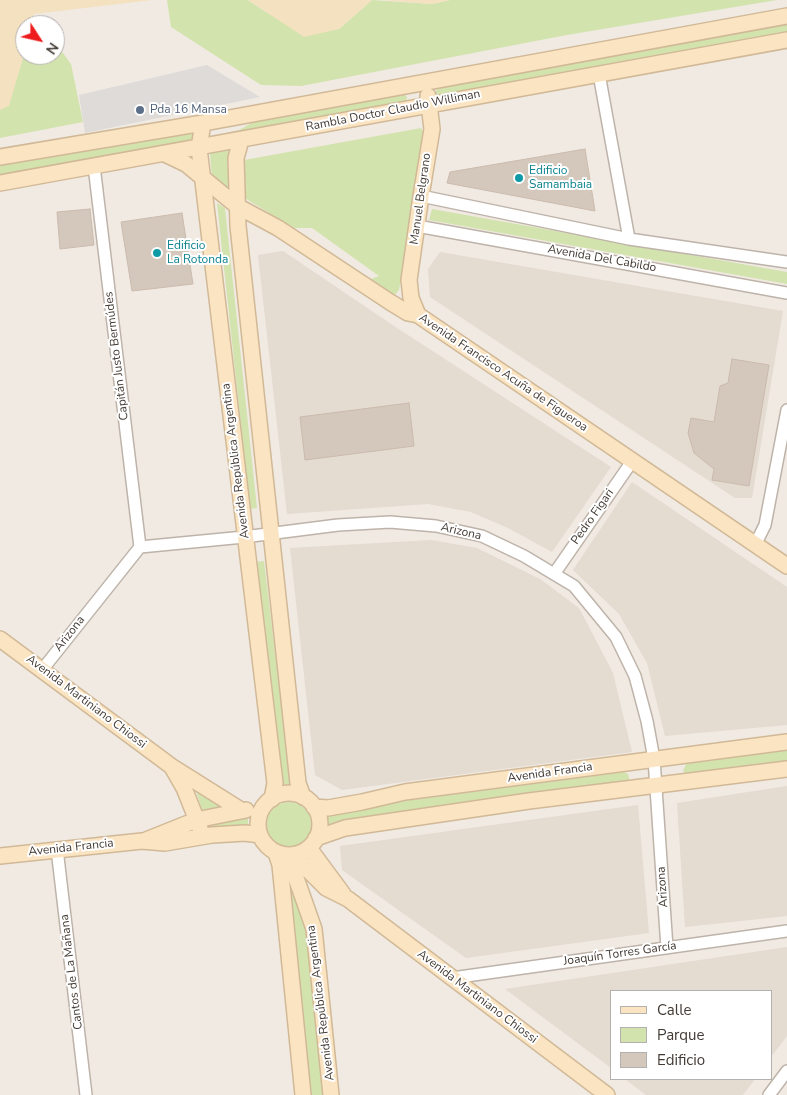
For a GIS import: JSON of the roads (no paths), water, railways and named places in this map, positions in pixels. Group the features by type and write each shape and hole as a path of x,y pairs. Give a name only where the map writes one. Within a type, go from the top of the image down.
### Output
{"street":[{"name":"Rambla Doctor Claudio Williman","path":"0,157 202,123 787,16"},
{"name":"Rambla Doctor Claudio Williman","path":"0,183 787,40"},
{"path":"599,74 629,239"},
{"name":"Manuel Belgrano","path":"418,315 410,298 409,280 420,196 432,129 426,82"},
{"name":"Avenida República Argentina","path":"202,123 199,148 244,537 275,783 267,803"},
{"name":"Avenida República Argentina","path":"241,140 236,158 238,226 298,783 308,802"},
{"name":"Avenida Francisco Acuña de Figueroa","path":"165,154 186,164 237,206 278,228 408,313 418,315 787,566"},
{"name":"Capitán Justo Bermúdes","path":"94,166 140,546"},
{"name":"Avenida Del Cabildo","path":"420,196 629,239 787,262"},
{"name":"Avenida Del Cabildo","path":"417,226 787,293"},
{"path":"755,544 765,525 787,410"},
{"name":"Pedro Figari","path":"554,574 633,460"},
{"name":"Arizona","path":"42,670 140,546 244,537 338,525 390,522 436,526 482,536 524,556 574,586 616,637 635,676 647,721 654,759 667,948"},
{"name":"Avenida Martiniano Chiossi","path":"0,639 171,766 241,810"},
{"name":"Avenida Francia","path":"308,802 328,808 405,792 787,742"},
{"name":"Avenida Martiniano Chiossi","path":"171,766 184,788 196,820 205,833 212,836"},
{"name":"Avenida Francia","path":"313,843 345,828 529,801 787,768"},
{"path":"287,794 308,802 318,814 319,823 313,843 286,854 266,845 260,835 258,821 267,803 287,794"},
{"name":"Avenida Francia","path":"142,841 196,820 267,803"},
{"name":"Avenida Francia","path":"0,856 142,841 165,843 245,833 260,835"},
{"name":"Avenida Martiniano Chiossi","path":"313,843 348,899"},
{"name":"Cantos de La Mañana","path":"57,849 86,1095"},
{"name":"Avenida República Argentina","path":"286,854 280,865 304,1095"},
{"name":"Avenida República Argentina","path":"286,854 314,929 331,1095"},
{"name":"Avenida Martiniano Chiossi","path":"286,854 326,888 348,899 607,1095"},
{"name":"Joaquín Torres García","path":"452,978 787,931"},
{"path":"769,1095 787,1070"}],"place":[{"name":"Pda 16 Mansa","path":"140,110"},
{"name":"Edificio Samambaia","path":"519,178"},
{"name":"Edificio La Rotonda","path":"157,253"}]}
